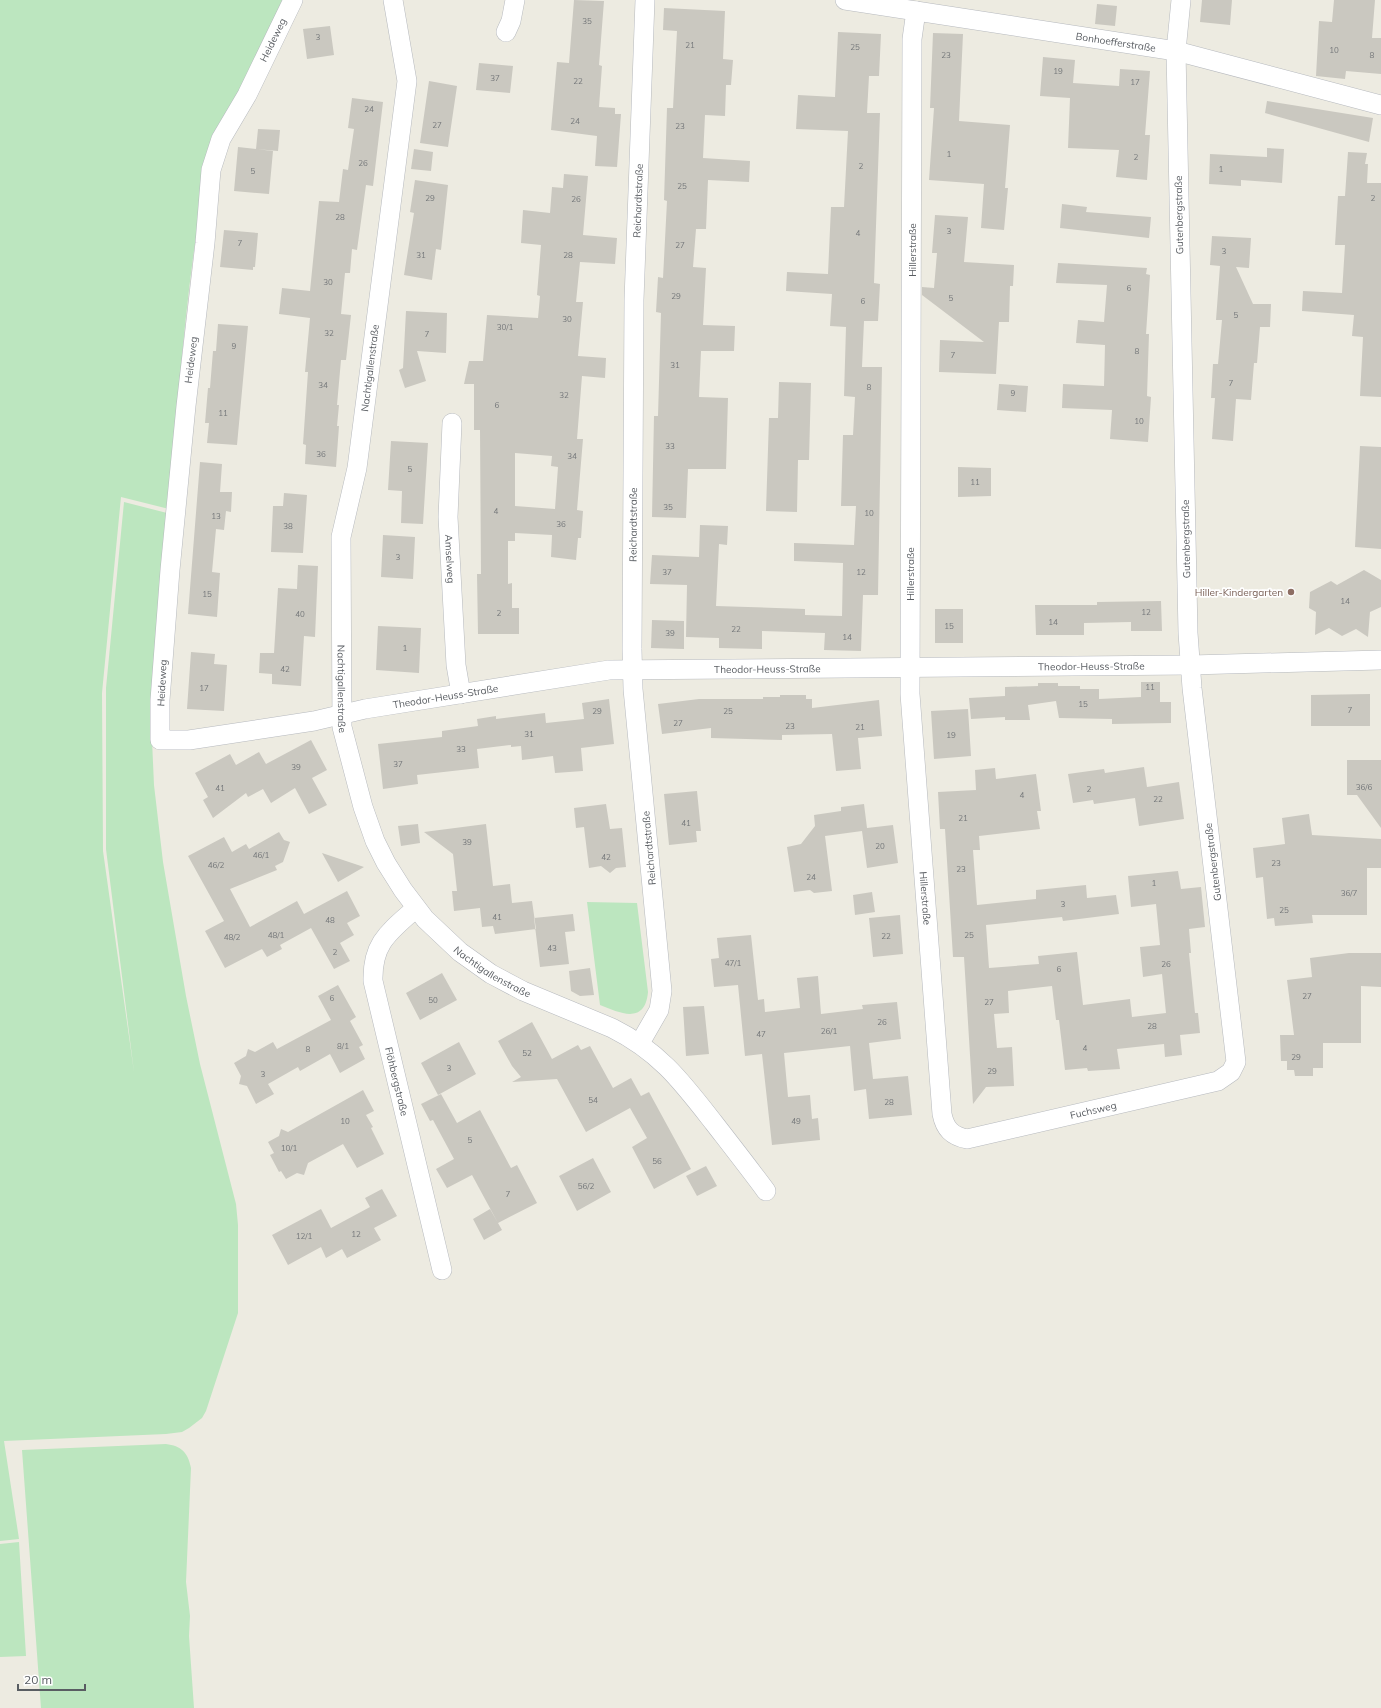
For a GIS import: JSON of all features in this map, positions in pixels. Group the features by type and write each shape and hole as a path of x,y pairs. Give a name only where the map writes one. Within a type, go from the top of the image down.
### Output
{"street":[{"name":"Heideweg","path":"160,740 160,700 170,562 205,243 211,170 221,139 247,95 294,0"},
{"name":"Nachtigallenstraße","path":"393,0 407,81 357,468 341,537 342,727 363,807 375,841 386,862 416,908 448,943 491,974 523,991 612,1028 640,1044 671,1069 766,1191"},
{"path":"506,32 511,21 515,0"},
{"name":"Reichardtstraße","path":"640,1044 659,1010 662,991 633,669 634,300 645,0"},
{"name":"Bonhoefferstraße","path":"846,0 1176,51 1381,105"},
{"name":"Gutenbergstraße","path":"1181,0 1176,51 1188,625 1190,665 1236,1053 1236,1062 1232,1072"},
{"name":"Hillerstraße","path":"916,11 912,39 910,694 942,1114 947,1128 952,1134"},
{"name":"Amselweg","path":"452,424 448,517 456,665 460,694"},
{"name":"Theodor-Heuss-Straße","path":"160,740 189,740 609,670 1190,665 1381,660"},
{"name":"Flöhbergstraße","path":"416,908 393,928 379,944 373,963 373,981 442,1270"},
{"name":"Fuchsweg","path":"952,1134 967,1139 975,1139 1218,1080 1232,1072"}],"green space":[{"path":"0,0 289,0 209,145 204,168 202,197 190,280 169,509 121,497 102,693 103,851 134,1072 106,849 106,688 124,502 167,513 152,740 154,785 163,862 186,996 200,1064 236,1204 238,1225 238,1313 206,1411 202,1418 182,1432 4,1441 19,1539 0,1541"},
{"path":"587,902 637,903 648,992 646,1002 642,1009 637,1013 623,1013 600,1005"},
{"path":"166,1444 180,1448 186,1454 191,1468 186,1582 190,1616 189,1636 194,1708 41,1708 22,1450"},
{"path":"19,1542 26,1656 0,1657 0,1544"}],"building":[{"path":"574,0 604,1 599,65 602,66 599,107 615,108 615,114 621,114 617,167 595,166 597,136 551,130 557,62 569,63"},
{"path":"1202,0 1232,0 1230,25 1200,22"},
{"path":"1334,0 1375,0 1372,38 1381,38 1381,74 1346,71 1345,79 1316,76 1319,21 1332,22"},
{"path":"1097,4 1117,6 1115,26 1095,24"},
{"path":"664,8 725,11 723,59 733,60 731,85 726,85 725,116 705,115 703,158 750,161 749,182 708,180 706,229 696,229 693,267 706,268 703,325 735,326 734,351 701,351 699,397 728,398 726,469 688,469 686,518 652,517 654,416 658,416 661,313 656,312 658,277 663,278 667,201 664,200 667,108 673,108 677,31 663,30"},
{"path":"330,26 334,55 307,59 303,29"},
{"path":"838,32 881,34 879,76 869,76 867,113 880,113 874,283 880,284 878,321 864,321 862,367 882,367 878,595 863,595 861,651 824,650 825,633 762,631 762,649 719,648 719,638 686,637 687,585 650,584 652,555 699,557 700,525 728,526 727,545 719,544 716,606 805,609 805,615 842,616 843,563 794,561 794,543 854,545 856,506 841,506 843,435 853,435 855,397 844,396 846,327 830,326 832,294 786,291 787,272 828,274 831,207 844,207 848,131 796,129 798,95 835,97"},
{"path":"933,33 963,34 959,121 1010,125 1005,188 1008,188 1004,230 981,228 984,184 929,180 934,108 930,108"},
{"path":"1043,57 1075,60 1073,83 1119,86 1120,69 1150,71 1145,135 1150,135 1147,180 1116,177 1119,150 1068,148 1070,98 1040,96"},
{"path":"479,63 513,66 510,93 476,90"},
{"path":"429,81 457,86 448,147 420,143"},
{"path":"352,98 383,102 373,186 366,185 357,250 352,249 350,273 345,273 341,314 351,315 346,360 341,360 337,405 339,405 337,426 339,426 336,467 305,464 306,445 303,444 308,372 305,372 310,318 279,314 282,288 310,291 319,201 339,202 343,169 348,170 354,129 348,128"},
{"path":"1267,101 1373,118 1369,142 1265,113"},
{"path":"258,129 280,130 278,151 256,149"},
{"path":"238,147 273,151 269,194 234,191"},
{"path":"1267,148 1284,149 1282,183 1241,180 1241,186 1209,184 1210,154 1267,157"},
{"path":"414,149 433,152 431,171 411,169"},
{"path":"1348,152 1367,153 1365,164 1368,164 1367,183 1381,183 1381,397 1360,396 1363,337 1352,336 1354,315 1302,311 1303,291 1342,293 1345,245 1335,245 1338,196 1345,196"},
{"path":"564,174 588,176 583,235 617,238 615,264 580,262 576,302 583,302 578,356 606,358 605,378 582,376 577,439 583,439 577,510 583,511 581,538 578,538 576,560 551,557 552,535 515,533 515,541 508,541 508,584 512,583 512,608 519,608 519,634 478,634 477,574 481,574 480,430 474,430 474,384 464,384 469,361 483,361 487,315 538,318 540,296 537,295 541,245 521,243 523,210 550,213 552,187 563,188","holes":["515,453 552,456 551,466 558,467 555,509 515,506"]},
{"path":"415,180 448,185 441,250 436,249 432,280 404,275 414,213 410,212"},
{"path":"1062,204 1087,207 1086,212 1151,217 1149,238 1060,228"},
{"path":"935,215 968,217 964,262 1014,265 1013,286 1010,286 1009,322 999,322 996,374 939,372 940,340 984,342 922,295 922,287 934,288 937,253 932,253"},
{"path":"224,230 258,233 255,267 253,267 253,270 220,267"},
{"path":"1212,236 1251,238 1249,268 1236,267 1253,304 1271,304 1270,327 1260,327 1257,363 1254,363 1251,400 1236,399 1233,441 1212,439 1215,398 1211,398 1213,364 1218,364 1222,320 1216,320 1220,266 1210,265"},
{"path":"1058,263 1147,268 1146,274 1150,275 1146,334 1149,334 1147,396 1151,397 1148,442 1110,439 1112,410 1062,408 1063,384 1104,386 1105,345 1076,343 1078,320 1104,322 1107,285 1056,283"},
{"path":"406,311 447,313 446,353 417,351 426,381 405,388 399,370 403,368"},
{"path":"218,324 248,326 237,445 207,443 209,423 205,423 208,388 210,388 213,351 216,351"},
{"path":"779,382 811,383 809,460 798,460 797,512 766,511 769,418 778,418"},
{"path":"999,384 1028,386 1026,412 997,410"},
{"path":"391,441 428,443 423,524 401,523 402,491 388,490"},
{"path":"1360,446 1381,447 1381,549 1355,547"},
{"path":"200,462 222,464 220,492 232,492 231,512 226,511 224,530 216,529 212,572 220,573 217,617 188,614"},
{"path":"958,467 991,468 991,496 958,497"},
{"path":"284,493 307,495 303,553 271,552 273,506 283,506"},
{"path":"383,535 415,537 413,579 381,577"},
{"path":"298,565 318,566 315,637 304,636 301,686 272,684 272,674 259,673 260,653 274,653 278,588 297,589"},
{"path":"1364,570 1381,580 1381,607 1370,612 1368,637 1356,629 1342,636 1329,628 1315,635 1316,612 1309,608 1310,592 1331,581 1337,585"},
{"path":"1161,601 1162,631 1131,631 1131,622 1084,623 1084,635 1036,635 1035,605 1097,605 1097,602"},
{"path":"935,609 963,609 963,643 935,643"},
{"path":"652,620 684,621 684,649 651,648"},
{"path":"378,626 421,628 419,673 376,670"},
{"path":"191,652 215,654 214,664 227,665 224,711 187,709"},
{"path":"1141,682 1160,682 1160,702 1171,702 1171,723 1112,724 1112,719 1059,718 1056,701 1028,705 1030,720 1005,720 1005,717 971,719 969,698 1005,696 1005,687 1038,686 1038,683 1058,683 1058,686 1080,686 1080,689 1099,689 1099,699 1141,697"},
{"path":"1370,694 1370,726 1311,726 1311,695"},
{"path":"780,695 806,695 806,699 812,699 812,708 879,700 882,736 858,738 861,769 836,771 832,734 782,735 782,740 711,738 711,728 662,734 658,704 699,699 763,699 763,697 780,697"},
{"path":"609,699 614,744 581,748 583,771 555,773 553,756 522,760 521,746 511,747 511,745 477,749 479,768 417,775 418,784 383,789 378,744 442,737 442,731 478,726 477,719 496,716 496,719 545,713 546,723 584,719 582,703"},
{"path":"968,709 971,756 934,759 931,711"},
{"path":"311,740 327,770 312,778 327,805 309,814 295,788 271,803 263,789 248,797 246,793 213,818 203,800 208,797 195,773 230,754 236,765 259,752 266,764"},
{"path":"1347,760 1381,760 1381,828 1357,795 1347,795"},
{"path":"1144,767 1147,787 1179,782 1184,819 1139,826 1135,798 1094,804 1093,800 1073,803 1068,774 1104,769 1105,773"},
{"path":"995,768 996,779 1036,774 1041,811 1037,811 1040,829 979,836 980,850 973,850 977,905 1036,899 1036,890 1086,885 1087,898 1116,895 1119,914 1063,921 1062,917 986,925 989,968 1039,964 1038,956 1077,952 1083,1005 1130,999 1132,1017 1166,1013 1162,974 1143,977 1140,947 1160,945 1156,904 1131,907 1128,876 1178,871 1181,889 1201,887 1205,927 1189,929 1191,953 1189,953 1195,1013 1198,1013 1200,1033 1180,1035 1182,1055 1165,1057 1164,1044 1117,1049 1120,1069 1088,1071 1087,1068 1065,1070 1059,1020 1056,1020 1052,986 1008,991 1009,1013 994,1014 997,1048 1012,1047 1014,1086 986,1087 973,1104 964,957 953,957 945,829 940,829 938,792 976,790 975,770"},
{"path":"697,791 701,831 696,831 697,842 669,845 664,794"},
{"path":"606,804 610,829 622,828 626,867 616,868 610,873 601,866 589,868 584,827 576,828 574,808"},
{"path":"864,804 867,828 893,825 898,863 867,868 862,831 825,836 832,891 814,893 810,890 794,892 787,847 801,844 815,826 814,815 841,811 841,807"},
{"path":"1309,814 1312,835 1381,839 1381,868 1367,868 1367,915 1312,915 1313,923 1275,926 1274,918 1267,919 1263,877 1256,878 1253,848 1285,844 1282,818"},
{"path":"418,824 420,843 401,846 398,826"},
{"path":"486,824 493,886 510,884 512,903 532,901 536,929 495,934 493,926 482,927 480,908 454,911 452,891 457,891 453,854 424,832"},
{"path":"279,832 284,840 290,842 283,862 275,866 277,870 230,889 250,927 297,901 304,914 347,891 360,916 347,923 354,935 340,943 350,961 334,969 311,928 280,945 282,949 267,957 262,949 225,968 205,931 224,921 188,856 224,837 232,852 246,844 249,849"},
{"path":"322,853 364,867 338,882"},
{"path":"872,892 875,912 855,915 853,895"},
{"path":"573,914 575,931 565,932 569,964 540,967 534,918"},
{"path":"900,915 903,954 873,957 869,918"},
{"path":"751,935 758,1000 764,999 765,1012 800,1008 797,978 818,976 821,1014 863,1009 862,1005 897,1002 901,1039 869,1043 873,1079 908,1076 912,1115 869,1119 866,1089 854,1091 850,1046 784,1053 788,1097 810,1095 812,1119 818,1118 820,1140 772,1145 762,1054 745,1056 738,985 714,987 711,959 719,958 717,938"},
{"path":"1349,953 1381,953 1381,987 1361,986 1361,1043 1323,1043 1323,1068 1313,1068 1313,1076 1295,1076 1294,1070 1287,1070 1287,1061 1281,1061 1280,1035 1294,1035 1287,980 1312,977 1310,958"},
{"path":"590,968 594,995 580,996 571,991 569,971"},
{"path":"442,973 457,1000 420,1020 406,993"},
{"path":"338,985 356,1017 350,1021 363,1045 359,1047 365,1059 340,1073 330,1054 300,1071 298,1067 268,1084 274,1094 256,1104 247,1086 239,1084 241,1076 234,1063 246,1056 248,1049 255,1052 273,1042 277,1049 331,1020 318,996"},
{"path":"704,1006 709,1054 686,1056 683,1007"},
{"path":"532,1022 552,1059 578,1045 581,1050 590,1046 613,1088 631,1078 641,1096 649,1092 691,1169 654,1189 632,1147 647,1138 630,1108 586,1132 557,1079 512,1082 521,1077 512,1066 498,1041"},
{"path":"459,1042 476,1074 438,1095 421,1063"},
{"path":"363,1090 374,1111 366,1115 373,1127 371,1128 384,1154 357,1168 343,1144 308,1163 304,1175 297,1173 286,1179 281,1171 279,1172 270,1155 274,1153 268,1142 279,1136 281,1129 288,1132"},
{"path":"441,1094 457,1123 480,1110 511,1168 517,1165 537,1203 498,1223 472,1175 447,1188 436,1169 454,1159 433,1120 430,1121 421,1104"},
{"path":"593,1158 611,1192 577,1211 559,1176"},
{"path":"706,1166 717,1186 697,1196 686,1176"},
{"path":"382,1189 397,1216 374,1228 381,1240 347,1258 342,1249 326,1258 321,1247 288,1265 272,1235 321,1209 331,1228 370,1207 365,1198"},
{"path":"490,1209 502,1230 484,1240 473,1219"}],"place":[{"name":"Hiller-Kindergarten","path":"1291,592"}]}
